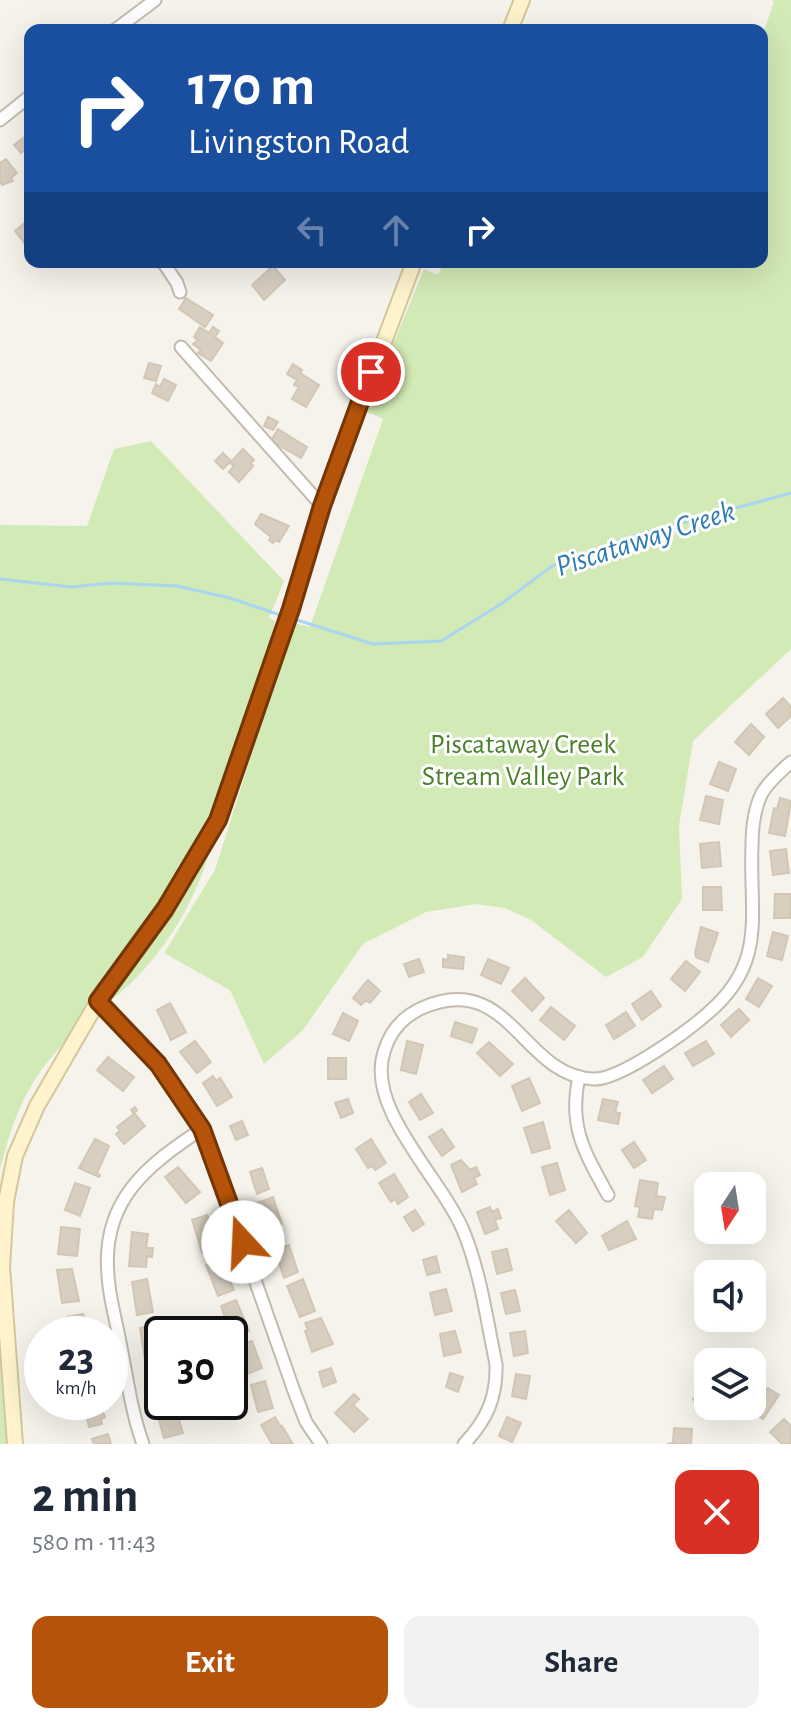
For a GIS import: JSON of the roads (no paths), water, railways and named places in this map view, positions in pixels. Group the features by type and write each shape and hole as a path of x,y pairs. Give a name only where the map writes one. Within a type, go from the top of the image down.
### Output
{"main road":[{"path":"512,24 522,0"},
{"path":"15,1444 2,1233 10,1178 19,1145 37,1106 98,1001 165,909 218,820 291,609 322,506 412,268"}],"street":[{"path":"123,24 155,0"},
{"path":"0,120 24,101"},
{"path":"167,268 180,292"},
{"path":"181,347 322,506"},
{"path":"464,1444 487,1415 494,1395 496,1364 474,1264 459,1220 389,1107 379,1073 384,1050 394,1029 413,1012 444,1000 465,1000 488,1006 499,1014 551,1064 579,1077 603,1078 631,1065 692,1027 734,988 746,962 752,930 752,842 758,803 765,788 791,762"},
{"path":"98,1001 158,1064 202,1129 306,1422 321,1444"},
{"path":"579,1077 575,1108 578,1135 608,1195"},
{"path":"143,1444 128,1385 108,1276 110,1238 122,1201 130,1188 153,1164 202,1129"}],"waterway":[{"name":"Piscataway Creek","path":"294,619 373,644 441,641 501,604 552,566 633,536 791,493"},
{"name":"Piscataway Creek","path":"0,579 71,587 111,583 177,586 230,598 283,616"}],"park label":[{"name":"Piscataway Creek Stream Valley Park","path":"523,759"}]}
